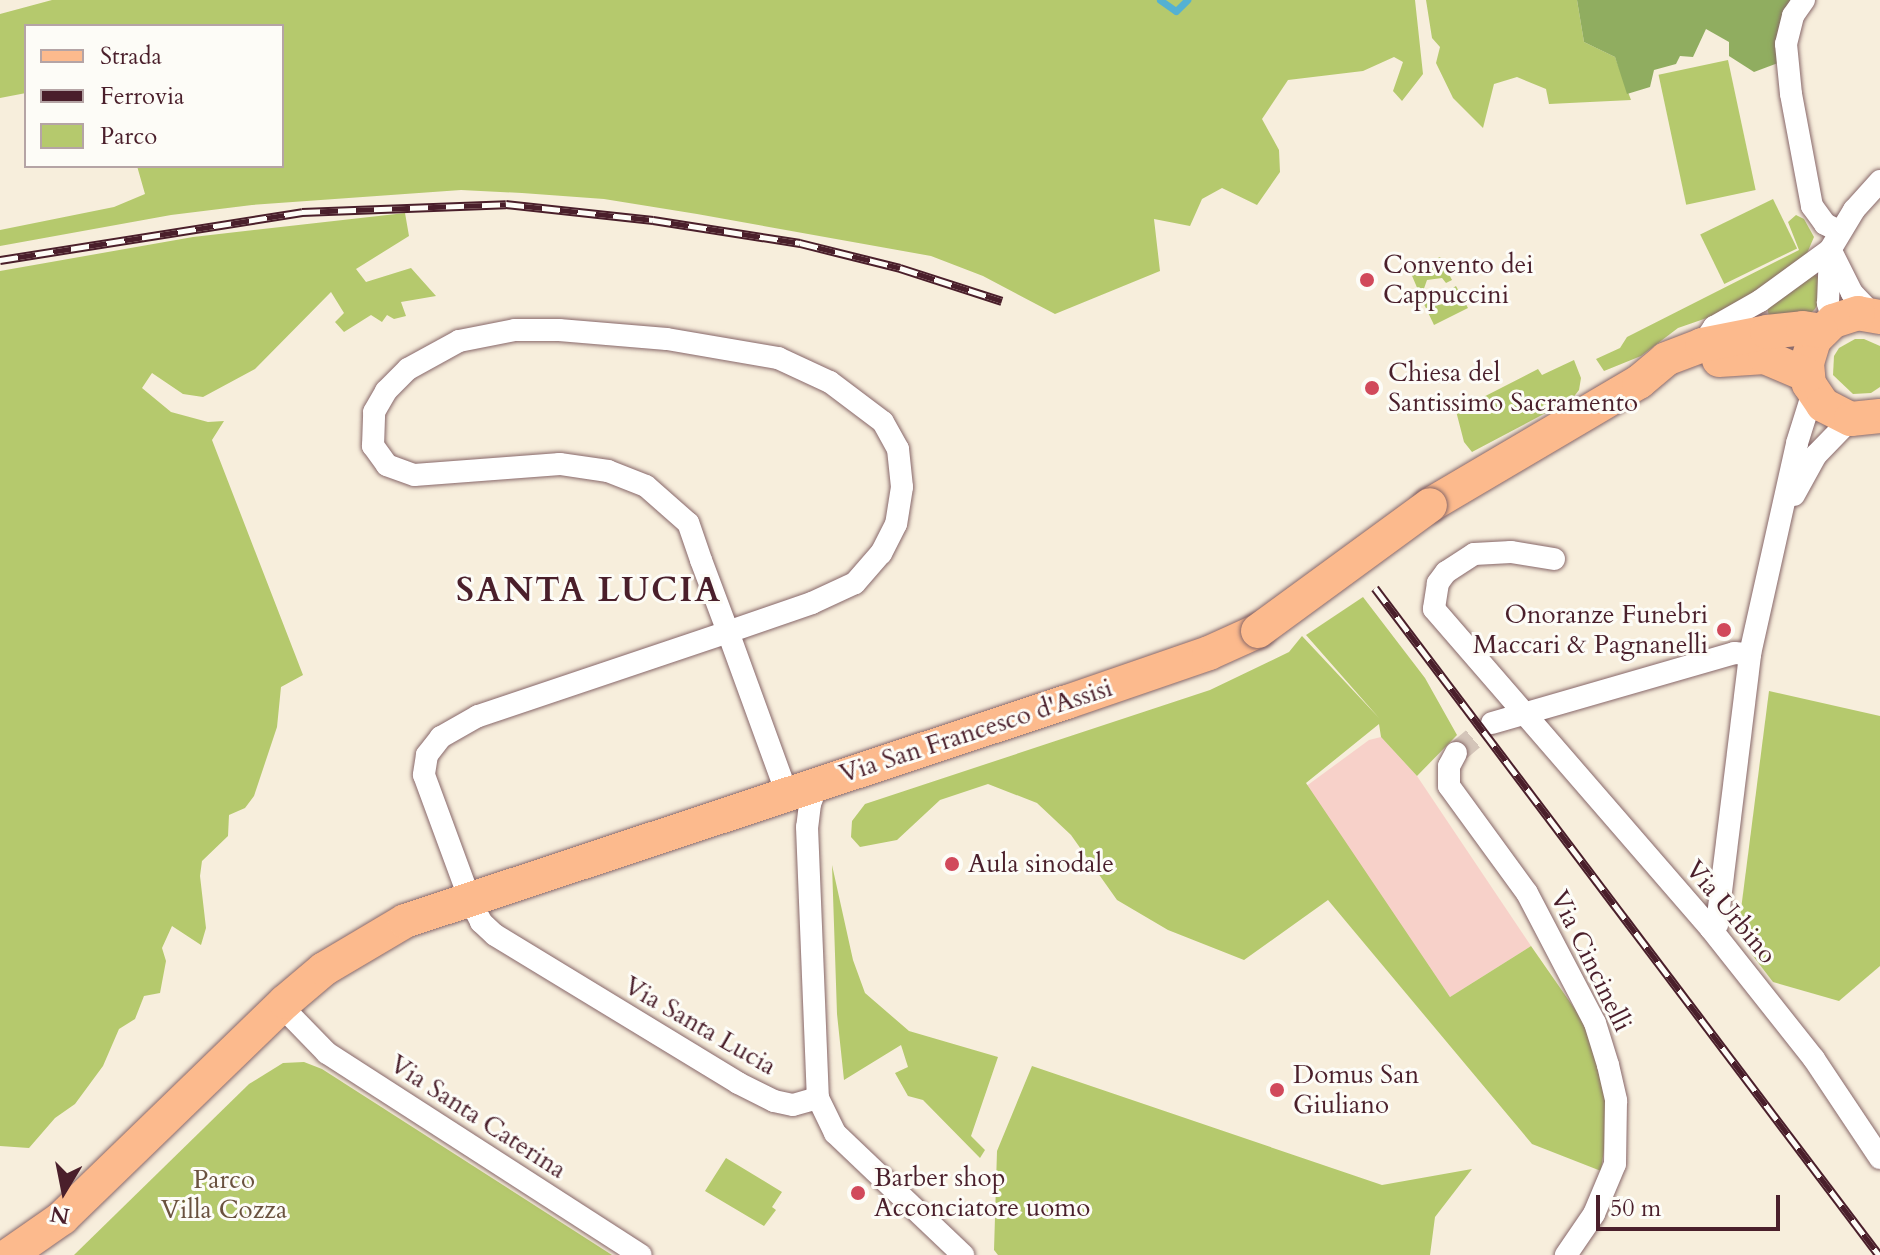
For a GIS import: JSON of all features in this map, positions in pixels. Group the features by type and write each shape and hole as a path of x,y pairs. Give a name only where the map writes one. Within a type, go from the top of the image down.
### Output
{"main road":[{"name":"Via San Francesco d'Assisi","path":"283,1015 324,969 405,921 1209,653 1258,631 1430,505 1646,378 1666,359 1702,345 1791,329 1827,326 1845,315 1876,316"},
{"path":"1810,383 1809,351 1827,326"},
{"name":"Via San Francesco d'Assisi","path":"1646,378 1668,376 1713,361 1747,356 1778,361 1810,383 1823,405 1870,420"},
{"path":"9,1255 62,1218 283,1015 388,943 470,900"},
{"path":"40,1255 70,1234 135,1173 283,1015"}],"street":[{"path":"1804,0 1793,16 1786,44 1791,94 1812,206 1835,241 1852,293 1876,316"},
{"path":"1827,326 1835,241 1880,181"},
{"name":"Via San Francesco d'Assisi","path":"1702,345 1714,327 1760,301 1835,241"},
{"path":"728,632 812,603 855,583 881,553 896,524 902,487 898,449 883,422 830,382 778,358 732,349 559,330 515,330 459,341 408,369 386,391 374,412 373,446 387,465 414,475 560,464 608,471 646,486 688,523 728,632 810,804 807,827 818,1098 835,1133 963,1255"},
{"path":"1711,929 1717,924 1750,654 1810,383"},
{"path":"1782,517 1816,455 1870,420"},
{"name":"Via Urbino","path":"1554,559 1485,550 1460,560 1446,572 1435,593 1434,609 1711,929 1814,1059 1880,1158"},
{"name":"Via Santa Lucia","path":"728,632 478,716 441,737 427,755 424,775 481,922 515,949 738,1083 774,1101 793,1105 818,1098"},
{"path":"1492,723 1734,653 1750,654"},
{"name":"Via Cincinelli","path":"1456,753 1449,766 1449,786 1527,893 1595,1023 1616,1101 1615,1164 1594,1214 1566,1255"},
{"name":"Via Santa Caterina","path":"283,1015 327,1053 641,1255"}],"shaded area":[{"path":"1381,737 1417,776 1531,946 1450,997 1305,787 1369,740"}],"green space":[{"path":"52,0 1415,0 1423,74 1402,101 1393,91 1403,62 1394,57 1363,71 1288,80 1262,119 1279,150 1280,172 1257,205 1222,188 1202,199 1190,226 1154,219 1160,271 1055,314 983,276 931,256 604,199 522,193 461,190 252,205 171,215 0,246 0,230 114,207 145,194 138,168 284,168 284,24 24,24 24,93 0,98 0,14"},
{"path":"1426,0 1577,0 1584,42 1615,57 1631,100 1549,104 1546,89 1517,77 1494,84 1483,128 1453,98 1436,63 1440,47 1432,38"},
{"path":"1577,0 1791,0 1785,10 1778,63 1754,72 1729,56 1729,42 1706,29 1693,57 1680,56 1676,64 1654,70 1650,87 1627,94 1615,57 1584,42"},
{"path":"1728,60 1756,190 1686,205 1659,75"},
{"path":"1773,199 1797,248 1724,284 1700,235"},
{"path":"405,213 409,236 356,269 366,282 411,268 436,296 401,302 406,316 394,319 387,315 382,322 371,315 344,332 335,322 344,313 331,292 255,369 203,397 183,394 152,373 142,388 171,412 208,422 224,421 212,440 303,675 281,687 277,727 254,796 245,808 229,815 228,836 202,861 200,876 206,928 201,945 172,926 162,948 166,961 160,993 144,996 135,1019 119,1029 103,1066 75,1104 55,1118 29,1148 0,1146 0,271 193,237"},
{"path":"1796,215 1804,219 1814,237 1805,258 1727,311 1678,328 1641,356 1604,371 1596,359 1620,348 1627,337 1799,250 1788,222"},
{"path":"1440,257 1452,280 1446,283 1442,278 1427,280 1421,297 1410,271"},
{"path":"1814,274 1820,278 1820,300 1815,309 1808,316 1770,322 1767,306"},
{"path":"1456,286 1468,308 1434,325 1423,302 1446,303 1451,289"},
{"path":"1855,339 1864,339 1880,346 1880,387 1871,393 1853,394 1833,375 1834,356 1839,348"},
{"path":"1574,360 1581,378 1579,390 1572,399 1472,452 1464,442 1456,411 1538,369 1542,375"},
{"path":"1363,597 1425,678 1457,735 1417,776 1381,737 1379,724 1306,783 1450,997 1531,946 1579,1015 1599,1057 1608,1120 1601,1171 1532,1144 1328,900 1244,960 1168,930 1117,900 1071,835 1037,803 988,784 940,800 897,840 860,847 851,837 852,821 865,804 1210,690 1289,652 1302,636 1379,718 1306,635"},
{"path":"1769,691 1880,716 1880,966 1839,1001 1773,982 1750,952 1739,925"},
{"path":"832,865 853,960 865,993 909,1031 998,1057 971,1136 985,1150 980,1158 923,1100 908,1096 895,1073 908,1067 901,1045 844,1080 837,1014"},
{"name":"Parco Villa Cozza","path":"304,1062 322,1069 612,1255 74,1255 249,1084 283,1063"},
{"path":"1032,1066 1382,1185 1472,1169 1435,1217 1430,1255 998,1255 994,1250 997,1151"},
{"path":"726,1158 782,1192 772,1207 776,1210 764,1226 705,1191"}],"waterway":[{"path":"1160,0 1176,11 1187,0"}],"tunnel":[{"path":"1456,753 1492,723"}],"railway":[{"path":"0,260 302,212 506,204 653,220 800,243 900,268 1002,301"},
{"path":"1375,588 1879,1255"}],"place":[{"name":"Convento dei Cappuccini","path":"1367,280"},
{"name":"Chiesa del Santissimo Sacramento","path":"1372,388"},
{"name":"Onoranze Funebri Maccari & Pagnanelli","path":"1724,630"},
{"name":"Aula sinodale","path":"952,864"},
{"name":"Domus San Giuliano","path":"1277,1090"},
{"name":"Barber shop Acconciatore uomo","path":"858,1193"}],"district":[{"name":"SANTA LUCIA","path":"589,591"}]}
